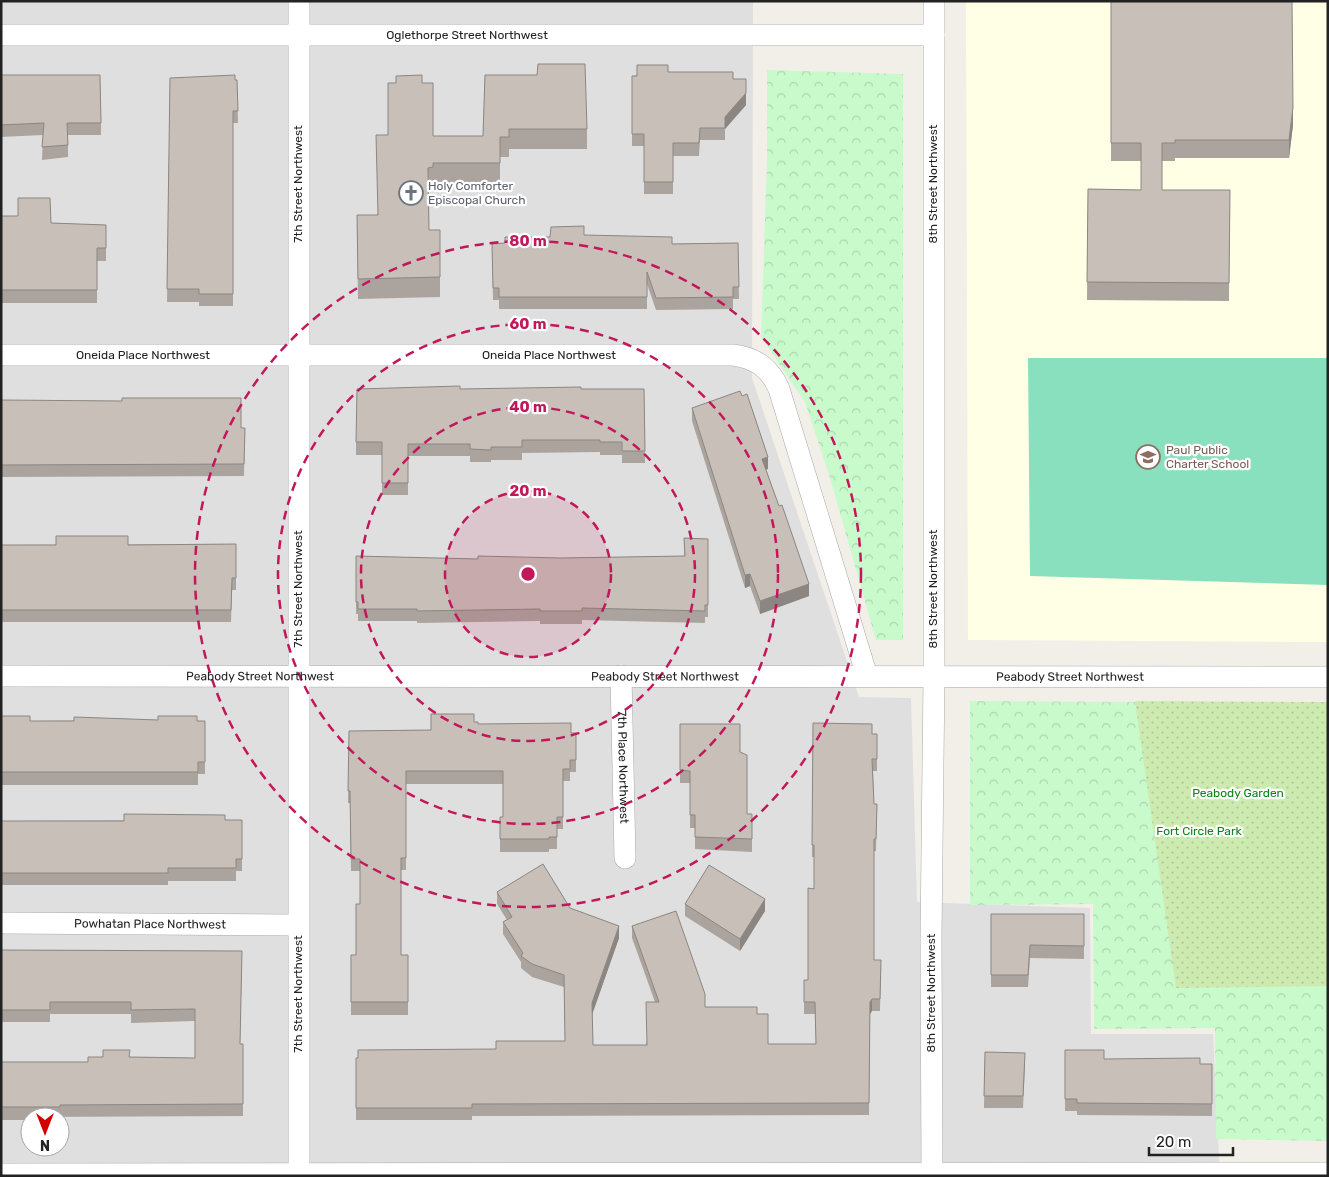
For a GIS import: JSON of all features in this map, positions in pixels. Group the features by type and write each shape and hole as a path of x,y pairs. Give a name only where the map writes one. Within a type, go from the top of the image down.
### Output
{"street":[{"name":"7th Street Northwest","path":"299,1 299,1175"},
{"name":"8th Street Northwest","path":"932,1174 934,1"},
{"name":"Oglethorpe Street Northwest","path":"1,35 934,35"},
{"name":"Oneida Place Northwest","path":"1,355 732,355 756,361 774,377 779,389 867,676"},
{"name":"Peabody Street Northwest","path":"1,676 1328,677"},
{"name":"7th Place Northwest","path":"622,676 625,858"},
{"name":"Powhatan Place Northwest","path":"1,924 298,924"},
{"path":"1,1174 1328,1173"}],"shaded area":[{"path":"1,1 753,1 752,378 859,697 911,698 917,902 1090,908 1091,1034 1213,1034 1220,1176 1,1176"},
{"name":"Paul Public Charter School","path":"966,1 1328,1 1328,642 968,640"}],"green space":[{"path":"767,70 903,74 903,640 876,640 830,478 805,402 761,337 767,160"},
{"path":"1028,358 1328,358 1328,585 1030,576"},
{"name":"Fort Circle Park","path":"970,701 1328,703 1328,1141 1216,1139 1215,1028 1094,1029 1093,904 970,905"},
{"name":"Peabody Garden","path":"1135,701 1328,702 1328,986 1176,988"}],"building":[{"path":"1111,1 1292,1 1293,107 1289,140 1175,140 1175,143 1162,143 1162,190 1230,190 1229,283 1087,282 1088,189 1141,190 1141,143 1111,143"},
{"path":"538,64 585,64 587,129 509,129 509,137 500,137 500,163 433,163 433,167 428,168 429,230 440,230 440,277 358,279 357,215 378,215 376,135 388,135 388,83 396,83 396,76 422,75 422,83 433,83 433,136 483,136 485,75 537,75"},
{"path":"637,65 668,65 668,72 733,72 733,79 746,79 746,93 725,117 725,128 700,128 699,143 673,143 673,182 644,182 644,134 632,134 632,76 637,76"},
{"path":"1,75 100,75 101,123 67,123 68,145 42,147 44,123 1,125"},
{"path":"235,75 235,80 237,80 238,111 233,111 233,294 199,294 199,289 167,289 170,78"},
{"path":"18,198 50,198 51,223 106,225 106,248 97,248 97,290 1,290 1,216 18,216"},
{"path":"584,226 584,235 672,237 672,244 738,243 739,287 733,287 733,297 656,298 647,272 647,297 499,297 499,288 493,288 492,244 505,243 505,237 550,237 551,227"},
{"path":"460,386 460,389 581,387 581,389 644,389 645,451 622,451 622,442 600,442 600,440 522,440 522,447 491,447 491,450 470,449 470,444 408,444 408,483 382,483 382,442 356,442 357,389"},
{"path":"740,391 742,396 747,394 768,457 762,459 779,506 782,505 809,584 760,601 750,574 745,575 692,408"},
{"path":"122,398 241,398 241,428 245,428 244,464 1,465 1,400 122,401"},
{"path":"56,536 128,536 128,545 236,544 236,578 232,578 231,610 1,610 1,545 56,545"},
{"path":"684,538 708,539 708,605 705,605 705,611 582,608 582,611 540,611 540,609 417,611 417,609 358,609 358,602 356,602 356,556 478,559 478,556 561,558 685,556"},
{"path":"431,714 474,714 474,722 478,722 478,724 571,723 571,733 576,733 576,760 570,760 570,769 563,769 563,817 557,817 557,837 549,837 549,839 500,839 500,817 503,817 503,771 406,771 406,858 401,858 401,955 408,955 408,1002 351,1002 351,955 356,955 356,904 360,904 360,859 351,859 350,791 348,791 349,731 431,730"},
{"path":"1,716 30,716 30,721 74,721 74,717 158,720 158,716 197,716 197,721 205,721 205,762 198,762 198,772 1,772"},
{"path":"813,723 872,724 872,734 877,734 877,759 872,759 874,804 877,804 876,839 874,839 874,960 881,960 880,999 872,999 870,1002 869,1103 472,1104 472,1108 356,1108 356,1058 358,1058 358,1050 496,1049 496,1041 565,1041 564,975 532,964 521,956 523,953 503,922 512,917 497,892 543,864 570,908 619,926 592,1003 593,1045 647,1045 646,1002 659,1002 632,926 676,911 705,994 705,1007 757,1007 757,1014 768,1014 768,1044 816,1044 815,1002 804,1002 804,980 808,980 808,888 814,889 814,845 812,845"},
{"path":"680,724 740,724 740,752 747,755 747,814 752,814 752,839 695,837 695,815 690,815 690,771 680,770"},
{"path":"124,814 225,815 225,820 242,820 242,859 236,859 236,868 168,868 168,873 1,873 1,821 124,821"},
{"path":"709,865 765,899 740,939 685,904"},
{"path":"991,914 1084,914 1084,946 1030,945 1028,975 991,975"},
{"path":"1,950 242,951 240,1044 243,1044 243,1104 1,1107 1,1062 88,1062 88,1057 103,1057 103,1050 130,1050 129,1057 195,1058 195,1009 131,1010 131,1002 50,1002 50,1010 1,1010"},
{"path":"1065,1050 1104,1050 1104,1059 1200,1058 1200,1064 1212,1064 1212,1104 1077,1103 1077,1099 1065,1099"},
{"path":"985,1052 1025,1053 1023,1096 984,1096"}],"place":[{"name":"Holy Comforter Episcopal Church","path":"411,193"},
{"name":"Paul Public Charter School","path":"1148,457"}]}
